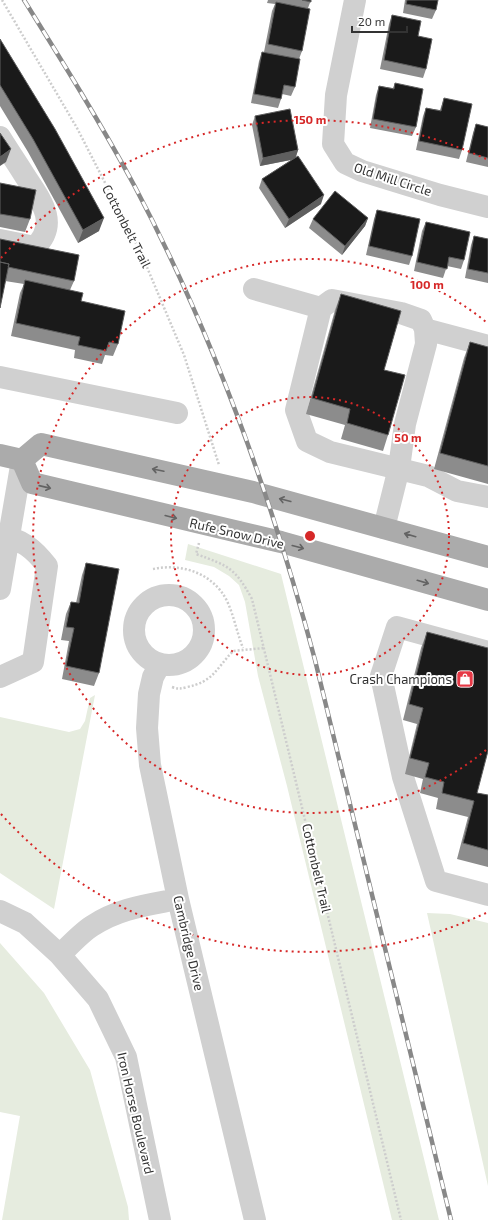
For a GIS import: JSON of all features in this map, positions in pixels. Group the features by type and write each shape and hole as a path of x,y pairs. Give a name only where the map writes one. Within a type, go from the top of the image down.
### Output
{"main road":[{"path":"0,455 22,460 41,444 216,483 488,557"},
{"name":"Rufe Snow Drive","path":"22,460 32,484 281,542 488,600"}],"street":[{"name":"Old Mill Circle","path":"356,0 336,95 333,144 345,163 362,171 440,195 488,207"},
{"path":"0,137 44,206 47,222 43,239 35,247 0,240"},
{"path":"8,190 38,196"},
{"path":"254,289 321,308"},
{"path":"384,528 399,468 405,424 426,344 425,329 421,320 401,313 332,300 321,308 296,410 307,441 330,452 399,468 428,476 457,491 488,497"},
{"path":"425,329 488,346"},
{"path":"0,378 178,413"},
{"path":"0,589 5,536 22,460"},
{"path":"0,677 33,662 48,566 35,550 5,536"},
{"path":"488,652 397,627 381,676 403,777 436,881 488,895"},
{"name":"Cambridge Drive","path":"160,664 153,677 149,694 147,728 150,765 178,899 255,1220"},
{"path":"60,955 91,926 112,915 133,908 178,899"},
{"name":"Iron Horse Boulevard","path":"0,911 25,923 60,955 98,999 126,1057 160,1220"}],"path":[{"name":"Cottonbelt Trail","path":"2,0 77,128 141,253 184,355 219,467"},
{"name":"Cottonbelt Trail","path":"199,544 196,554 220,563 233,570 242,581 252,599 401,1220"},
{"path":"153,569 163,567 184,568 204,576 212,582 226,600 243,648"},
{"path":"172,687 177,689 202,684 214,674 233,651 243,648 264,648"}],"shaded area":[{"path":"188,544 281,574 439,1220 392,1220 287,786 258,676 245,602 239,585 229,576 214,567 185,560"},
{"path":"95,695 54,909 0,873 0,717 69,732 80,729 85,721 90,698"},
{"path":"427,913 450,914 488,923 488,1186"},
{"path":"0,943 44,993 90,1070 128,1207 129,1220 2,1220 20,1116 0,1112"}],"building":[{"path":"407,0 438,0 436,10 406,4"},
{"path":"276,2 310,9 302,51 268,44"},
{"path":"392,15 421,21 418,36 432,39 426,69 384,60"},
{"path":"0,39 55,129 104,218 83,230 33,139 0,85"},
{"path":"262,52 300,59 295,87 284,85 281,99 254,94"},
{"path":"395,83 423,89 416,127 373,119 379,86 394,89"},
{"path":"444,98 472,104 462,150 419,141 426,108 441,111"},
{"path":"290,109 298,150 263,158 255,116"},
{"path":"476,124 488,127 488,158 469,153"},
{"path":"0,133 11,149 0,157"},
{"path":"298,156 324,195 289,219 262,179"},
{"path":"0,183 36,190 30,219 0,214"},
{"path":"335,191 368,218 345,246 313,219"},
{"path":"377,210 420,219 412,256 369,246"},
{"path":"426,222 470,232 464,260 449,257 447,269 417,262"},
{"path":"474,236 488,239 488,273 468,269"},
{"path":"0,239 79,255 74,281 8,267 9,264 0,262"},
{"path":"0,262 9,264 0,308"},
{"path":"25,280 83,293 81,301 125,311 118,344 109,342 106,351 78,345 80,337 16,323"},
{"path":"341,294 401,311 384,370 405,375 388,435 347,423 350,409 312,398"},
{"path":"470,342 488,347 488,466 440,453"},
{"path":"86,563 119,569 99,673 66,666 74,628 66,627 71,602 79,603"},
{"path":"427,632 488,648 488,751 477,793 488,795 488,850 463,843 474,801 442,793 444,782 425,777 429,763 410,758 423,708 409,704"}],"railway":[{"path":"24,0 67,69 134,185 190,300 238,417 279,537 315,660 451,1220"}],"place":[{"name":"Crash Champions","path":"465,679"}]}
